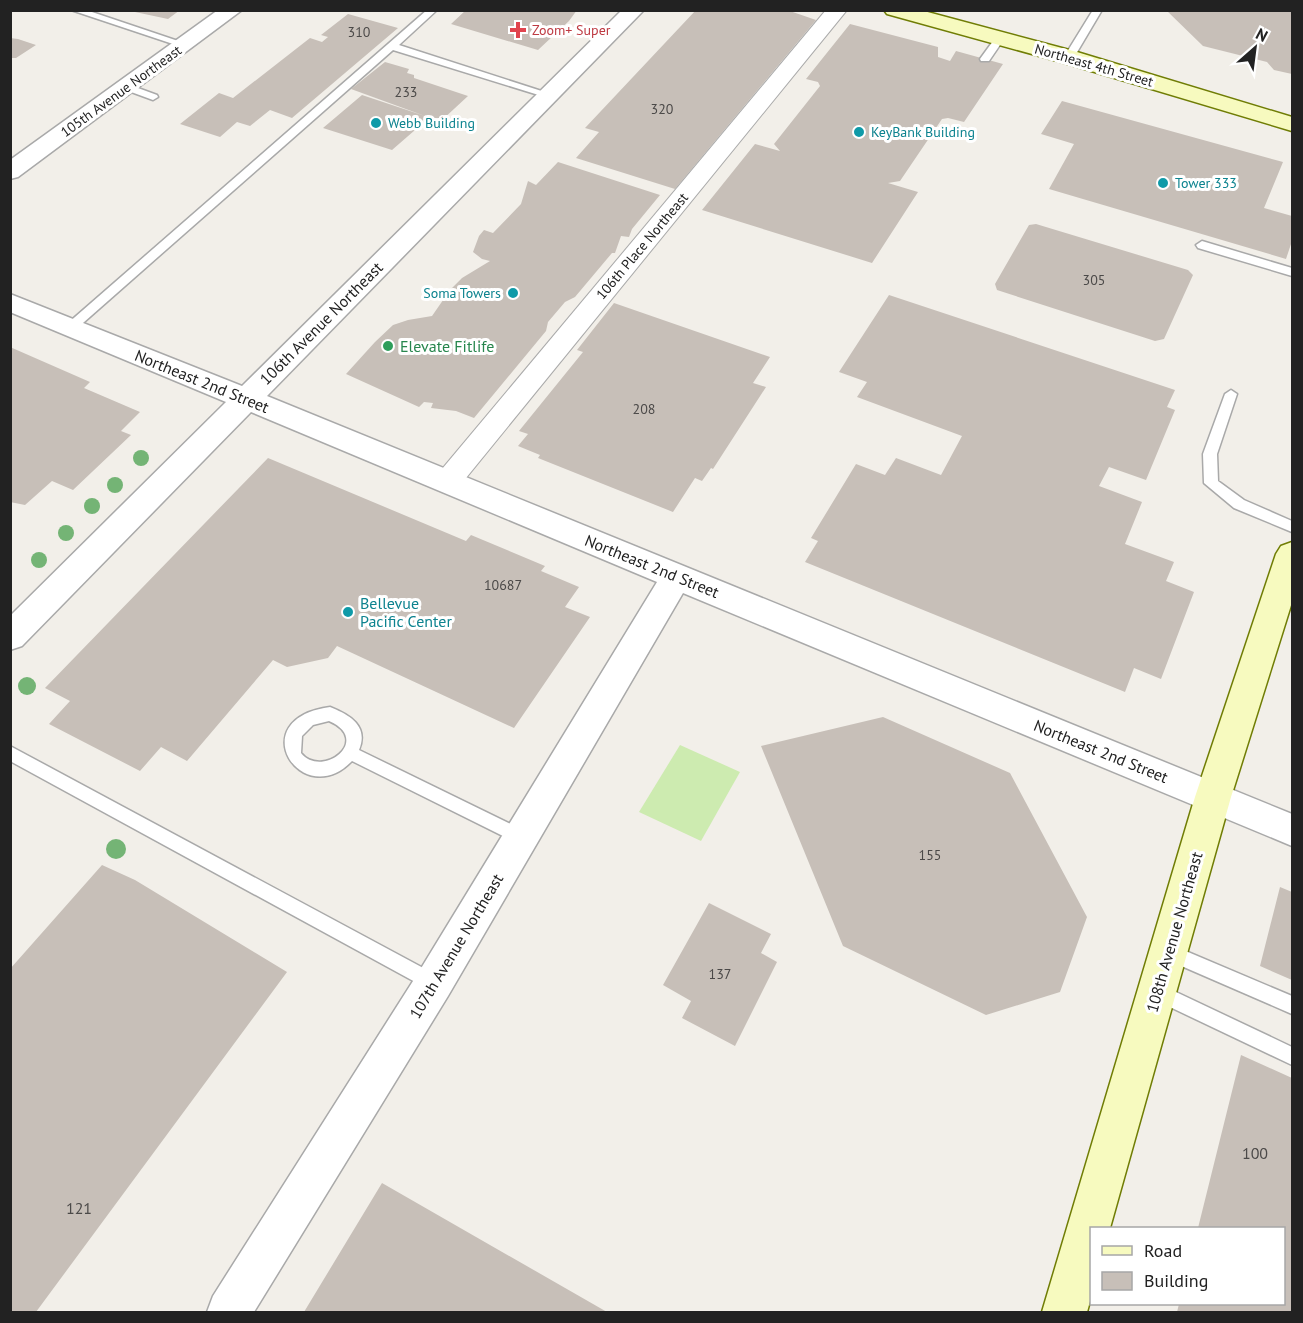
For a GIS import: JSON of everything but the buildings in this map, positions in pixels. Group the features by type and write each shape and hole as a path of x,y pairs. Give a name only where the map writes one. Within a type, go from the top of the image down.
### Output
{"main road":[{"name":"Northeast 4th Street","path":"894,10 1069,57 1293,124"},
{"name":"108th Avenue Northeast","path":"1064,1312 1213,797 1285,604 1293,554"}],"street":[{"name":"105th Avenue Northeast","path":"10,172 232,10"},
{"name":"106th Avenue Northeast","path":"10,637 633,10"},
{"name":"106th Place Northeast","path":"447,482 837,10"},
{"name":"Northeast 2nd Street","path":"10,302 1293,830"},
{"name":"107th Avenue Northeast","path":"229,1312 434,983 677,576"}],"lane":[{"path":"75,10 184,45"},
{"path":"71,327 433,10"},
{"path":"1069,57 1098,10"},
{"path":"985,59 999,39"},
{"path":"391,46 549,95"},
{"path":"127,87 153,97"},
{"path":"1202,245 1293,272"},
{"path":"1231,394 1210,454 1210,483 1239,504 1293,527"},
{"path":"10,753 434,983"},
{"path":"350,753 521,837"},
{"path":"1169,952 1293,1005"},
{"path":"1157,993 1293,1056"}],"green space":[{"path":"680,745 740,772 701,841 639,812"}],"place":[{"name":"Zoom+ Super","path":"518,30"},
{"name":"Webb Building","path":"376,123"},
{"name":"KeyBank Building","path":"859,132"},
{"name":"Tower 333","path":"1163,183"},
{"name":"Soma Towers","path":"513,293"},
{"name":"Elevate Fitlife","path":"388,346"},
{"name":"Bellevue Pacific Center","path":"348,612"}]}
